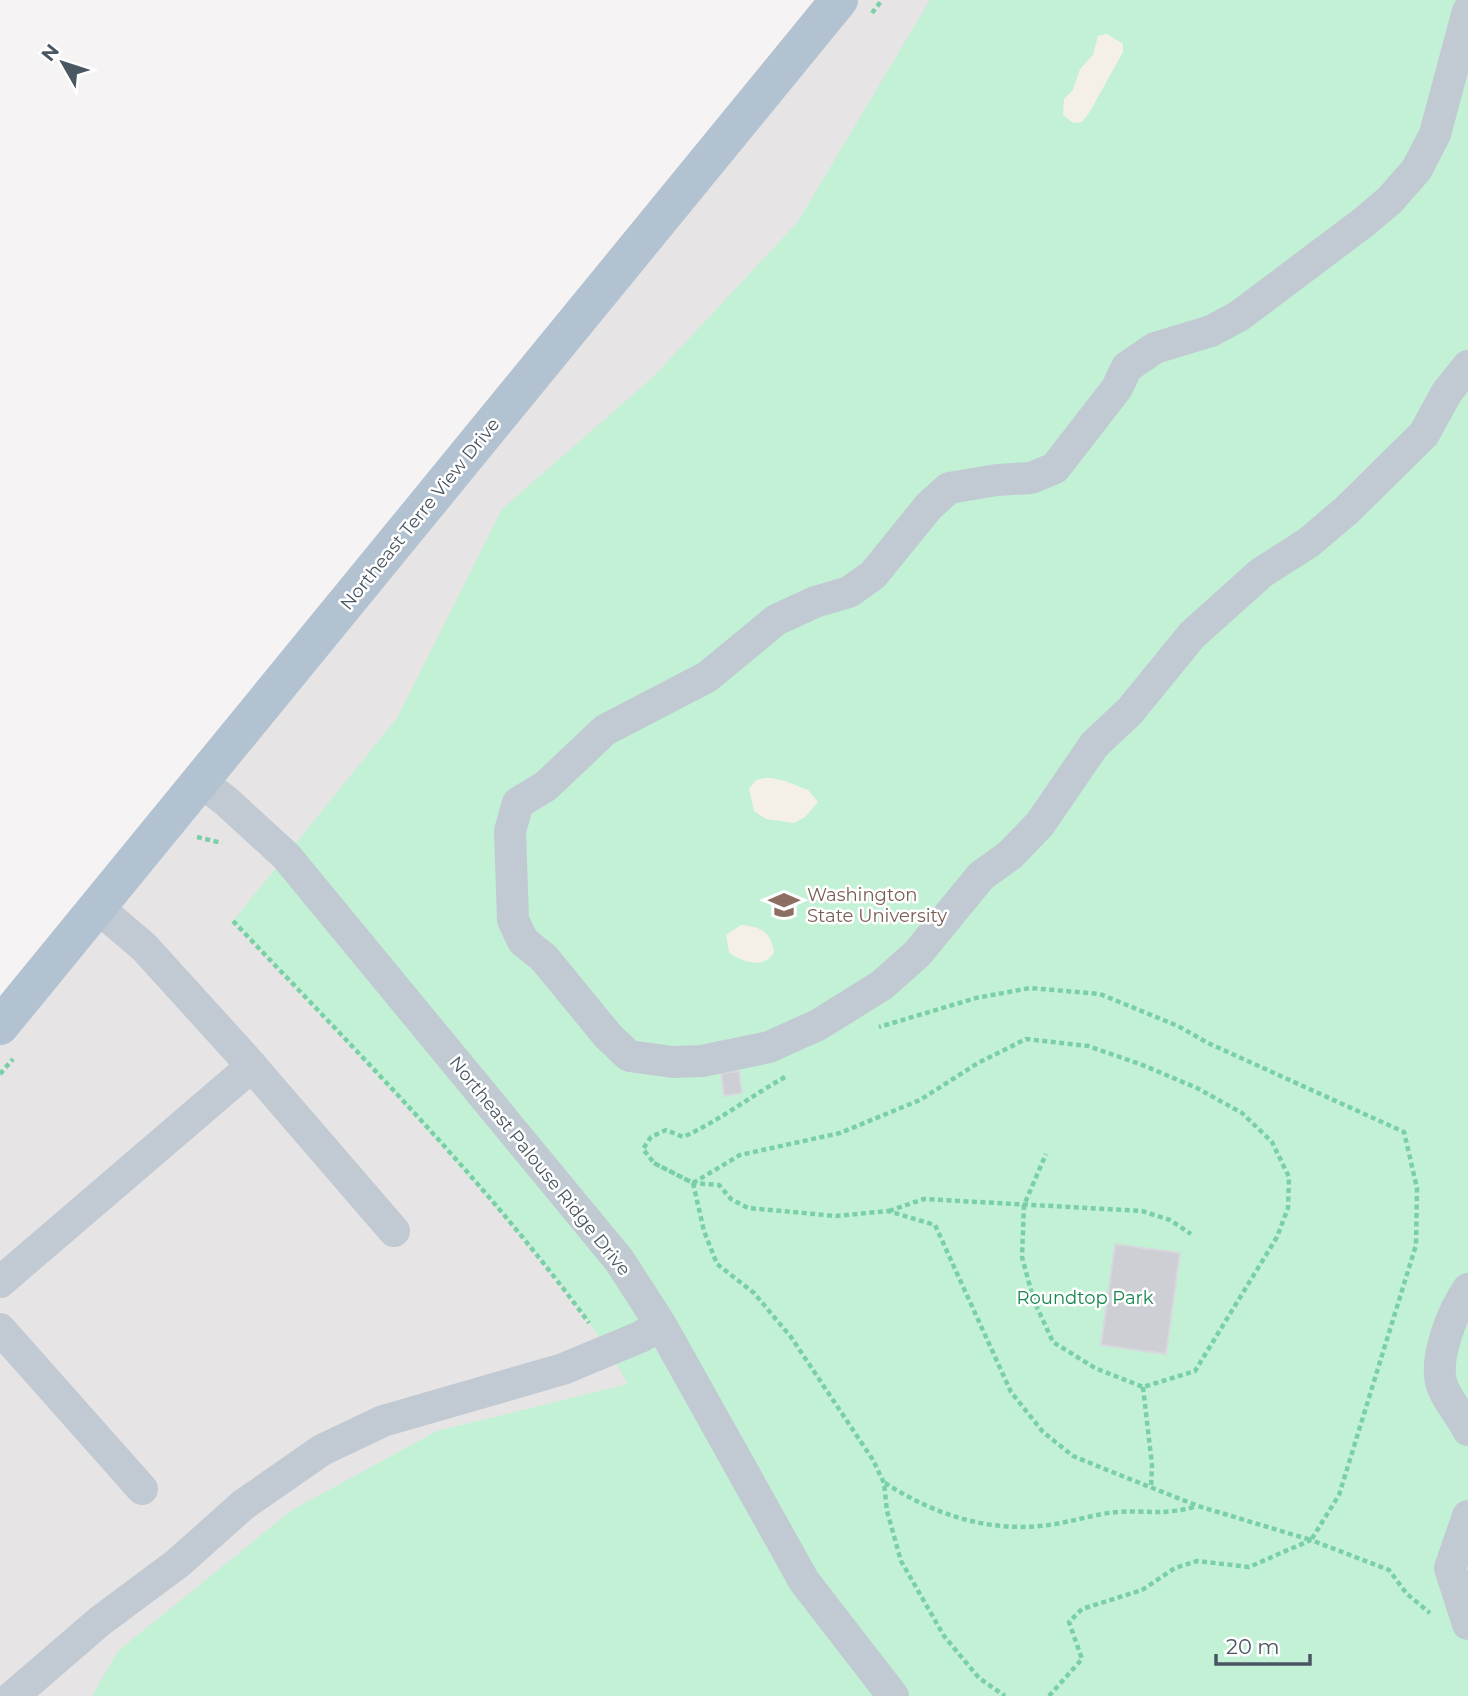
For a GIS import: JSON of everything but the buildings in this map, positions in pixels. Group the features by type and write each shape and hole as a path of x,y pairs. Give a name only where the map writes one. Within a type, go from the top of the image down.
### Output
{"main road":[{"name":"Northeast Terre View Drive","path":"0,1026 839,0"}],"street":[{"path":"1468,11 1435,134 1417,169 1390,200 1364,222 1239,316 1212,331 1155,348 1128,367 1117,388 1055,468 1031,478 948,488 929,506 873,575 849,592 815,602 776,620 707,677 606,730 546,786 519,803 510,831 509,863 513,920 523,941 544,958 608,1036 629,1056 673,1062 702,1061 769,1047 818,1026 882,985 917,954 981,876 1010,855 1040,824 1094,746 1130,712 1192,635 1261,573 1308,543 1356,502 1424,433 1447,392 1468,366"},
{"name":"Northeast Palouse Ridge Drive","path":"201,782 286,856 619,1260 661,1325 804,1581 893,1696"},
{"path":"97,907 144,947 252,1066 394,1231"},
{"path":"0,1282 252,1066"},
{"path":"1468,1289 1459,1303 1443,1344 1441,1382 1468,1430"},
{"path":"13,1696 100,1621 178,1563 243,1505 323,1450 383,1421 536,1377 609,1350 661,1325"},
{"path":"0,1329 142,1489"},
{"path":"1468,1516 1450,1568 1468,1623"}],"path":[{"path":"195,837 218,840 228,847"},
{"path":"233,921 401,1099 527,1242 609,1350"},
{"path":"868,1030 976,998 1030,988 1100,994 1178,1026 1208,1043 1404,1132 1417,1188 1416,1245 1339,1495 1311,1540 1249,1567 1197,1561 1175,1569 1143,1590 1082,1609 1069,1622 1082,1659 1049,1696"},
{"path":"693,1184 740,1156 839,1133 920,1100 978,1063 1026,1038 1088,1046 1197,1088 1242,1113 1272,1142 1289,1177 1288,1208 1278,1237 1195,1371 1143,1387 1095,1368 1053,1342 1034,1301 1022,1257 1024,1205 1046,1154"},
{"path":"797,1070 741,1101 704,1128 683,1137 666,1130 651,1137 643,1149 654,1163 693,1184 719,1185 732,1199 748,1208 836,1216 888,1211 923,1199 1142,1211 1170,1220 1191,1234"},
{"path":"693,1184 704,1231 717,1264 754,1293 791,1337 884,1483 887,1511 901,1562 944,1636 979,1678 1005,1696"},
{"path":"888,1211 935,1225 1011,1392 1043,1432 1073,1457 1198,1506 1311,1540 1389,1570 1407,1594 1432,1615 1468,1623"},
{"path":"1143,1387 1152,1465 1151,1487"},
{"path":"884,1483 943,1516 1014,1525 1044,1525 1115,1512 1172,1514 1198,1506"}],"shaded area":[{"name":"Washington State University","path":"841,0 1468,0 1468,1696 0,1696 0,1028"}],"green space":[{"name":"Washington State University","path":"930,0 1468,0 1468,1696 92,1696 118,1651 292,1510 437,1431 628,1384 595,1330 516,1230 385,1083 233,921 397,718 502,509 653,377 797,223"}],"sand":[{"path":"1107,34 1123,44 1123,52 1089,113 1082,122 1073,123 1063,115 1064,99 1073,90 1080,69 1093,55 1098,36"},
{"path":"756,780 781,780 808,790 818,802 805,817 794,823 766,819 754,811 749,789"},
{"path":"741,925 764,931 770,939 774,952 765,961 747,961 729,952 726,935"}],"place":[{"name":"Washington State University","path":"784,905"}],"park label":[{"name":"Roundtop Park","path":"1085,1298"}]}
